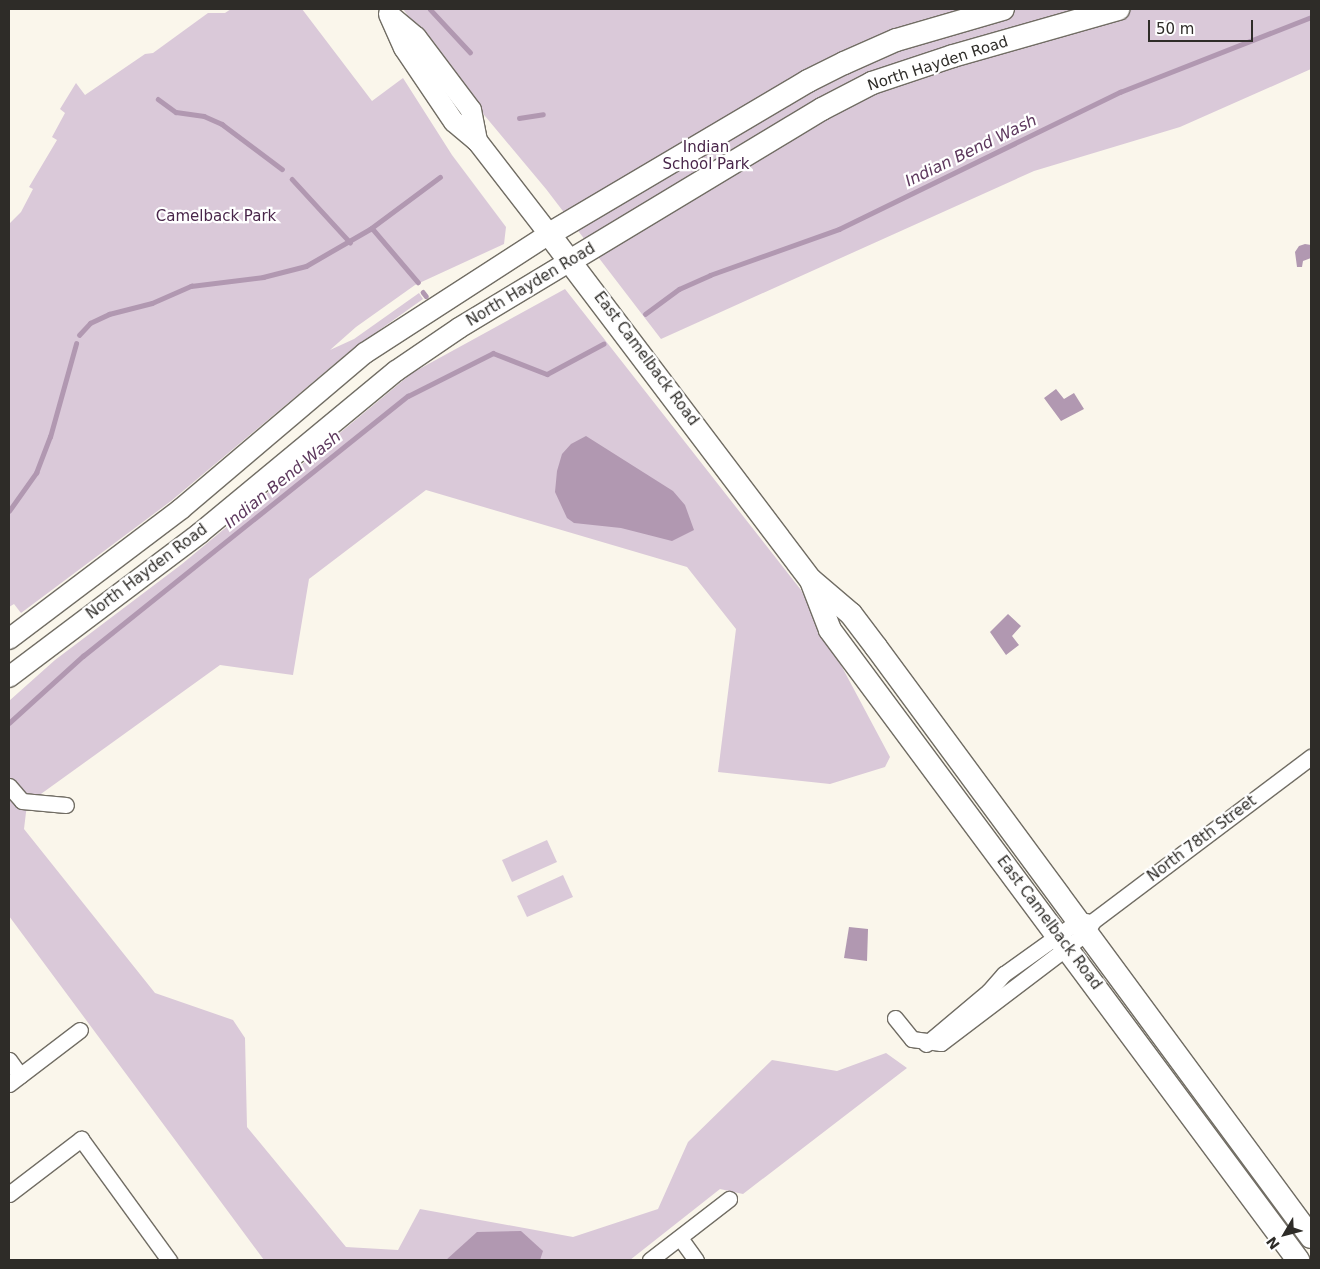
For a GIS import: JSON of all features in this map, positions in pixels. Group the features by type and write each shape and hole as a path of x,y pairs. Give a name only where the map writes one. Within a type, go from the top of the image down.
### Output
{"main road":[{"name":"North Hayden Road","path":"9,639 181,509 365,353 549,234 815,77 896,40 1003,9"},
{"name":"North Hayden Road","path":"9,676 200,533 396,371 459,328 822,109 872,84 953,56 1118,9"},
{"name":"East Camelback Road","path":"387,11 416,37 471,110 477,140 811,580 851,614 1086,925 1207,1096 1311,1237"},
{"name":"East Camelback Road","path":"811,580 830,630 1298,1260"},
{"path":"1184,1107 1207,1096"}],"street":[{"name":"North 78th Street","path":"895,1018 912,1039 926,1044 990,991 1004,974 1086,925 1311,757"},
{"path":"9,786 22,800 66,804"},
{"path":"9,1060 14,1079 80,1030"},
{"path":"9,1194 81,1139 169,1260"},
{"path":"650,1260 729,1199"},
{"path":"680,1238 696,1260"}],"green space":[{"name":"Camelback Park","path":"231,9 302,9 372,101 403,78 452,155 506,227 504,244 415,285 356,327 330,350 354,339 419,293 423,299 350,351 171,501 21,613 14,604 9,607 9,224 21,212 33,189 29,187 57,140 52,137 65,113 60,109 76,83 85,95 145,54 153,53 208,13 225,13"},
{"name":"Indian School Park","path":"403,9 1311,9 1311,69 1180,127 1034,171 661,339 546,189 455,80"},
{"path":"565,289 801,590 890,757 885,767 830,784 718,772 736,629 687,567 426,490 309,579 293,675 220,665 27,804 24,829 155,993 233,1020 245,1038 247,1127 346,1247 398,1250 420,1209 573,1237 658,1209 688,1142 772,1060 837,1071 886,1053 907,1068 743,1194 720,1189 630,1260 264,1260 9,916 9,701 55,660 182,564 412,373"},
{"path":"547,840 557,862 512,882 502,860"},
{"path":"563,875 573,897 527,917 517,896"}],"shaded area":[{"path":"1311,245 1311,258 1303,261 1302,267 1297,267 1295,252 1299,246"},
{"path":"1056,389 1064,399 1074,393 1084,409 1061,421 1044,398"},
{"path":"586,436 673,491 685,505 694,530 672,541 621,528 574,523 567,518 555,492 557,471 562,454 571,444"},
{"path":"1008,614 1021,626 1012,636 1019,645 1006,655 990,632"},
{"path":"849,927 868,929 867,961 844,958"},
{"path":"521,1231 543,1251 540,1260 446,1260 477,1232"}],"waterway":[{"path":"430,9 470,52"},
{"name":"Indian Bend Wash","path":"645,314 679,289 710,275 839,229 1120,92 1311,17"},
{"path":"158,99 176,112 204,116 222,124 282,169"},
{"path":"519,118 543,114"},
{"path":"79,335 90,323 109,314 152,303 191,286 263,277 306,266 370,229 440,177"},
{"path":"292,179 350,242"},
{"path":"372,228 418,282"},
{"path":"423,292 426,296"},
{"path":"9,511 36,473 50,437 76,344"},
{"name":"Indian Bend Wash","path":"9,723 83,656 408,396 493,353 547,374 603,344"}]}
